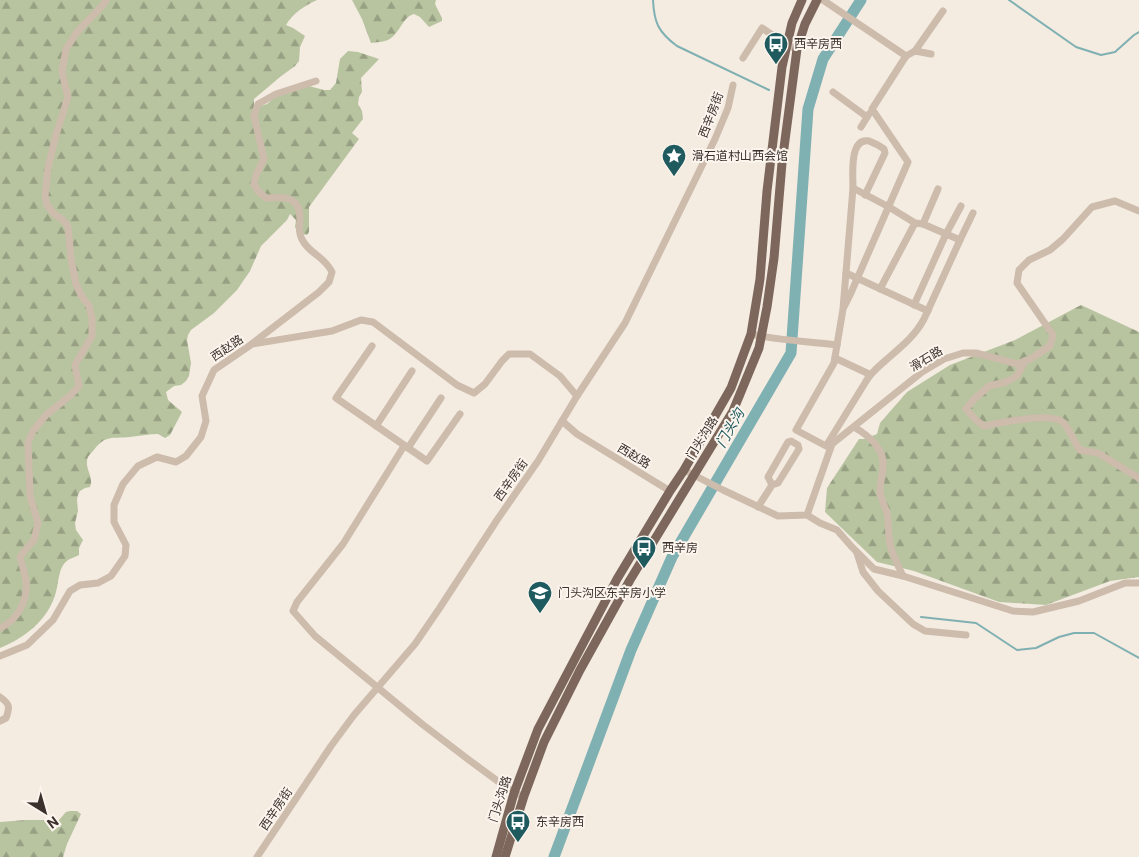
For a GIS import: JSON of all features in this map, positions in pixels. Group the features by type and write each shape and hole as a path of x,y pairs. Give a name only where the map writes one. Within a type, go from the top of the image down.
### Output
{"main road":[{"name":"门头沟路","path":"496,857 514,793 538,729 617,579 684,470 731,388 752,334 760,278 767,191 782,67 792,23 802,0"},
{"name":"门头沟路","path":"505,857 524,796 544,742 582,666 630,580 733,411 759,348 768,307 782,162 796,49 805,24 817,0"}],"street":[{"path":"0,628 17,615 25,598 26,581 20,557 34,540 38,523 30,496 28,444 32,431 46,414 71,395 79,386 75,365 92,336 92,318 89,306 76,284 71,259 68,226 50,210 45,196 48,168 68,98 62,72 66,49 77,32 106,0"},
{"path":"823,0 906,56"},
{"path":"861,127 906,56 916,51 942,11"},
{"path":"743,58 762,28 796,49"},
{"path":"916,51 931,54"},
{"path":"252,344 319,292 329,282 332,272 326,262 306,245 301,238 300,211 295,203 287,198 266,198 258,192 254,184 256,174 264,159 254,116 258,104 276,94 316,81"},
{"name":"西辛房街","path":"260,855 331,746 415,644 440,609 497,520 538,461 577,396 625,323 715,139 728,108 733,86"},
{"path":"833,92 867,117"},
{"path":"843,309 908,162 872,109"},
{"path":"865,195 885,153 884,149 868,141 861,142 854,153 843,309 834,364 796,430 826,446 869,374 907,342 918,329 973,214"},
{"path":"852,188 915,223 923,224 960,240"},
{"path":"923,224 938,189"},
{"path":"1139,211 1115,201 1092,207 1064,239 1050,250 1029,260 1020,270 1017,283 1053,335 1050,346 1025,361 1016,376 1006,382 989,386 966,408 984,426 1046,418 1059,420 1065,424 1080,450 1098,453 1139,478"},
{"path":"914,305 946,234 961,206"},
{"path":"880,289 915,223"},
{"path":"846,273 928,311"},
{"name":"西赵路","path":"0,656 27,645 53,620 70,591 80,585 98,583 112,576 125,556 126,545 114,522 114,504 123,484 138,466 157,457 176,462 186,456 201,438 206,421 202,396 214,370 252,344 332,331 361,320 373,322 457,385 474,393 485,384 509,354 530,354 560,376 577,396"},
{"path":"752,334 783,340 837,345"},
{"path":"372,346 336,398 427,461 460,414"},
{"name":"滑石路","path":"807,515 832,444 922,372 944,359 963,353 976,353 1018,364 1025,361"},
{"path":"835,358 869,374"},
{"path":"376,426 412,371"},
{"path":"441,398 342,544 297,602 293,611 315,636 379,688 469,760 514,793 524,796"},
{"name":"西赵路","path":"562,421 577,434 670,491"},
{"path":"854,427 872,440 883,460 880,492 889,523 893,556 903,576"},
{"path":"758,507 772,485 778,483 799,449 798,445 791,441 788,442 768,477 772,485"},
{"path":"684,470 778,516 807,515 837,530 874,569 903,576 1013,611 1033,612 1080,601 1126,583 1139,583"},
{"path":"857,553 863,572 878,591 913,624 925,631 966,635"},
{"path":"0,697 6,701 9,709 6,718 0,721"}],"green space":[{"path":"0,0 317,0 299,10 286,25 305,36 300,47 299,61 254,99 254,105 257,107 267,104 275,97 305,85 330,90 336,83 340,59 348,51 358,52 379,59 361,78 362,92 358,104 362,111 363,119 352,133 359,139 309,207 309,232 307,235 298,233 295,227 296,220 290,214 287,220 261,246 250,271 237,290 214,313 191,330 187,340 191,363 189,376 181,385 174,386 166,392 168,400 182,412 170,435 165,438 158,434 109,438 102,442 89,456 87,465 91,480 90,487 80,491 77,499 76,530 83,540 79,548 79,555 68,560 62,567 53,602 42,619 27,633 0,648"},
{"path":"352,0 436,0 435,4 442,21 429,27 420,17 414,14 407,18 388,40 371,43"},
{"path":"1081,305 1139,332 1139,577 1110,581 1046,605 999,602 914,571 877,562 825,512 827,488 859,439 877,434 880,423 907,392 950,365 1015,340"},
{"path":"77,811 81,814 63,857 0,857 0,822 59,820 66,812"}],"waterway":[{"path":"653,0 654,14 658,26 665,36 677,46 769,90"},
{"name":"门头沟","path":"554,857 631,650 672,557 791,353 808,109 823,59 861,0"},
{"path":"1009,0 1076,47 1101,55 1115,52 1139,32"},
{"path":"921,617 976,623 1017,650 1036,648 1059,637 1074,633 1094,633 1139,658"}],"place":[{"name":"西辛房西","path":"776,65"},
{"name":"滑石道村山西会馆","path":"674,177"},
{"name":"西辛房","path":"644,569"},
{"name":"门头沟区东辛房小学","path":"540,614"},
{"name":"东辛房西","path":"518,843"}]}
